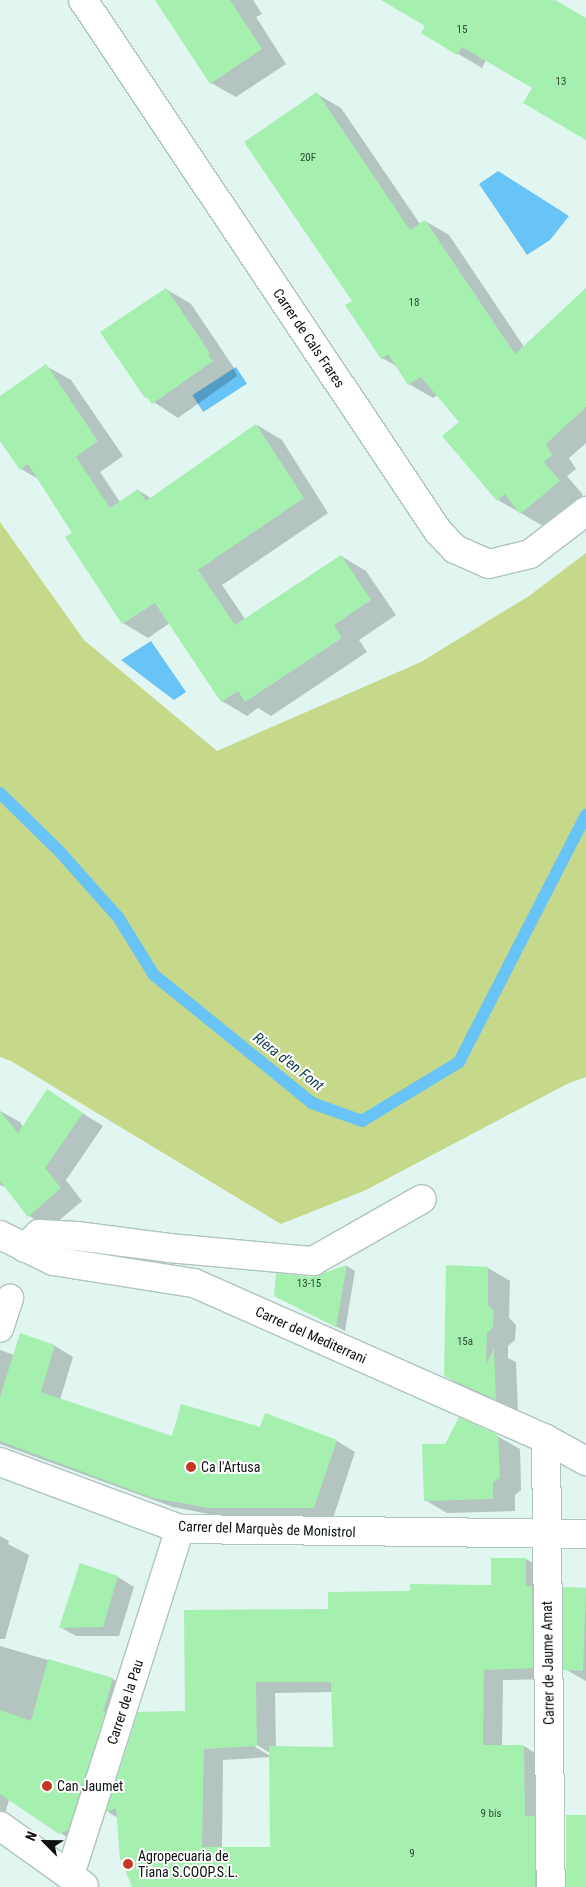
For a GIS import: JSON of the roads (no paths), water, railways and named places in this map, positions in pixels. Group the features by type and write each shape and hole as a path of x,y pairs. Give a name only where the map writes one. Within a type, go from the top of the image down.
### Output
{"street":[{"name":"Carrer de Cals Frares","path":"83,0 438,532 455,549 489,564 530,554 586,511"},
{"path":"25,1248 39,1234 77,1236 169,1248 313,1260 422,1199"},
{"name":"Carrer del Mediterrani","path":"0,1235 53,1261 194,1283 546,1440 586,1461"},
{"path":"0,1329 10,1298"},
{"name":"Carrer de Jaume Amat","path":"546,1440 551,1887"},
{"name":"Carrer del Marquès de Monistrol","path":"0,1462 180,1529 586,1534"},
{"name":"Carrer de la Pau","path":"77,1881 180,1529"},
{"path":"0,1826 77,1881"}],"water":[{"path":"498,171 569,216 550,240 527,255 479,184"},
{"path":"236,367 247,384 203,412 192,395"},
{"path":"151,641 186,692 174,700 121,660"}],"waterway":[{"name":"Riera d'en Font","path":"0,793 60,852 118,917 154,975 312,1103 362,1121 459,1062 586,815"}],"place":[{"name":"Ca l'Artusa","path":"191,1467"},
{"name":"Can Jaumet","path":"47,1786"},
{"name":"Agropecuaria de Tiana S.COOP.S.L.","path":"128,1864"}]}
